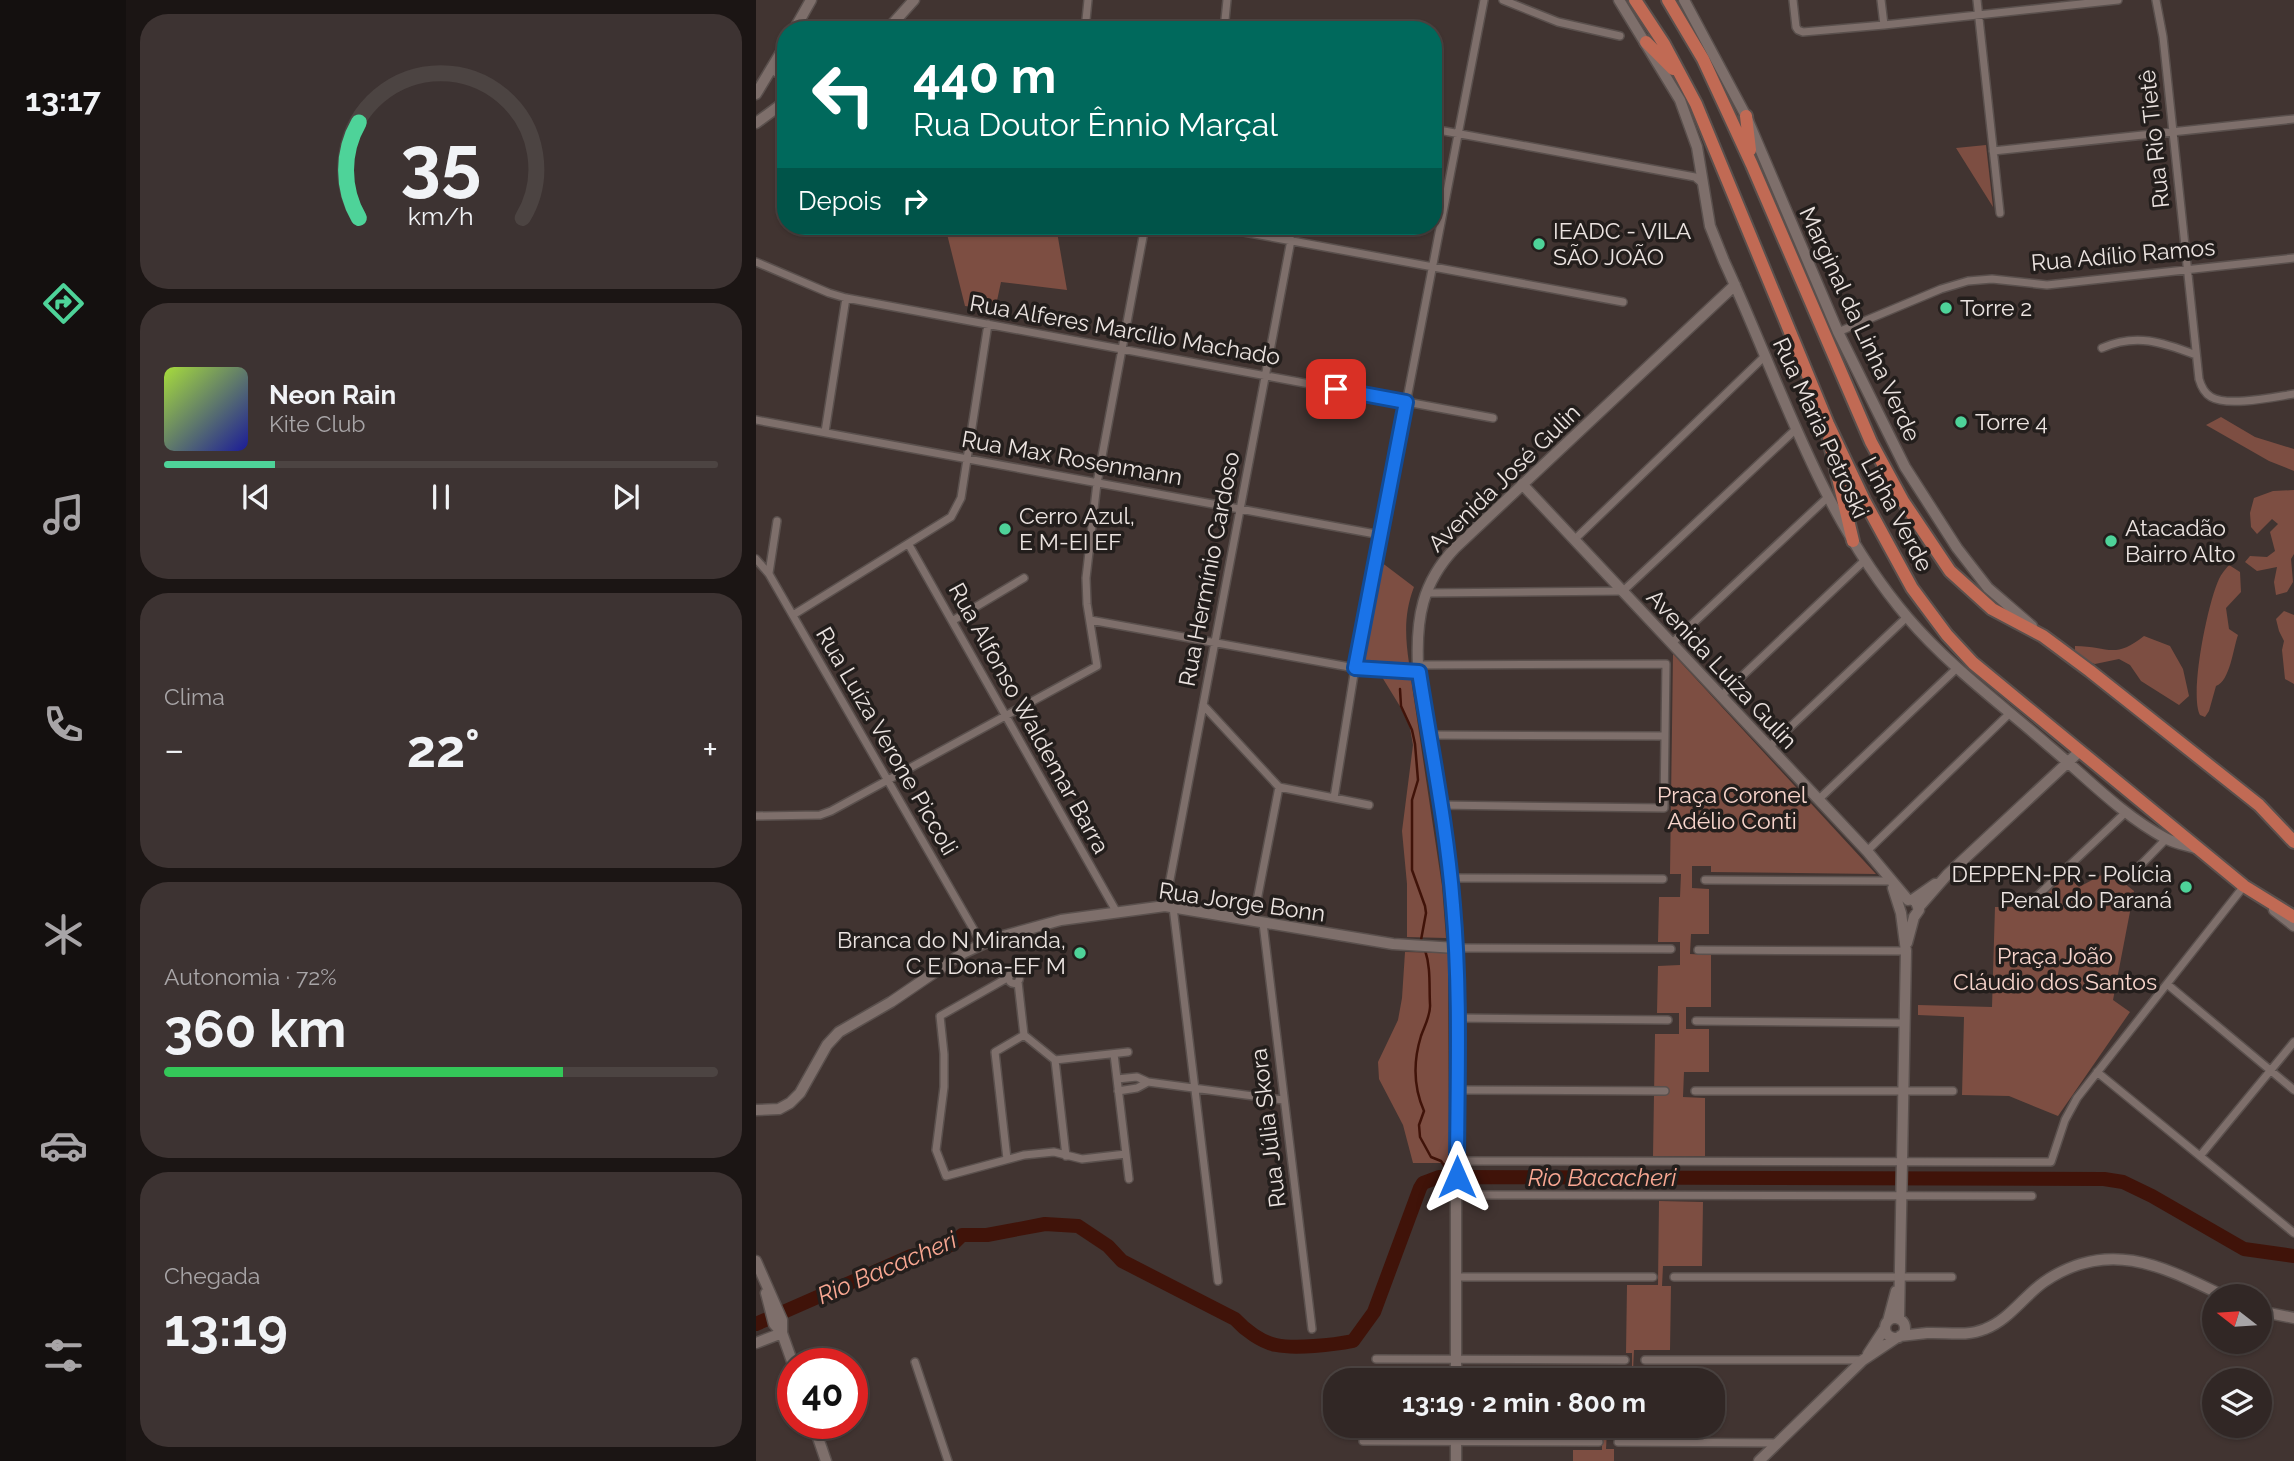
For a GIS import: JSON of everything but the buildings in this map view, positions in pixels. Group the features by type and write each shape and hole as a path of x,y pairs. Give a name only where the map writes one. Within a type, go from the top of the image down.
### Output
{"highway":[{"name":"Linha Verde","path":"1636,0 1664,44 1706,127 1840,451 1912,588 1973,663 2244,886 2294,917"},
{"name":"Linha Verde","path":"1668,0 1703,59 1752,164 1867,432 1903,501 1950,571 1992,609 2043,636 2259,805 2294,842"},
{"path":"1646,42 1683,79"},
{"path":"1746,116 1752,164"},
{"path":"1822,409 1853,541"}],"street":[{"path":"799,21 811,0"},
{"path":"895,21 914,0"},
{"path":"1085,21 1088,0"},
{"path":"1225,21 1227,0"},
{"path":"1442,215 1484,0"},
{"path":"1503,0 1558,22 1620,36"},
{"path":"1619,0 1680,100 1701,166 1695,177"},
{"name":"Marginal da Linha Verde","path":"1684,0 1746,116 1838,332 1899,457 1950,538 1988,588 2043,636"},
{"path":"1793,0 1796,27 1803,32 1884,26 2118,0"},
{"path":"1881,0 1884,26"},
{"path":"1977,0 2000,214"},
{"name":"Rua Rio Tietê","path":"2156,0 2163,37 2199,379 2204,391 2218,400 2235,401 2294,394"},
{"path":"756,94 777,59"},
{"path":"772,68 777,72"},
{"path":"756,122 777,108"},
{"path":"1993,152 2294,119"},
{"path":"1442,130 1695,177 1703,185"},
{"name":"Rua Maria Petroski","path":"1701,166 1710,226 1827,498 1865,560 1908,617 1957,668 2126,812 2166,839 2199,849"},
{"path":"756,816 825,813 1097,666 1086,578 1097,483 1143,235"},
{"path":"1262,235 1623,302"},
{"path":"1334,798 1355,668 1438,235"},
{"name":"Rua Hermínio Cardoso","path":"1218,1281 1195,1088 1169,906 1203,705 1291,240"},
{"name":"Rua Adílio Ramos","path":"1838,332 1941,289 1968,281 1992,279 2047,285 2294,258"},
{"name":"Rua Alferes Marcílio Machado","path":"756,262 846,298 1493,418"},
{"name":"Avenida José Gulin","path":"1456,1368 1456,948 1450,877 1419,669 1418,633 1426,593 1435,573 1448,556 1735,285"},
{"path":"825,432 846,298"},
{"path":"793,615 951,517 961,498 988,324"},
{"path":"2102,348 2121,340 2156,341 2196,355"},
{"path":"1574,540 1765,356"},
{"name":"Rua Max Rosenmann","path":"756,420 1381,535"},
{"path":"1426,593 1623,591 1796,429"},
{"name":"Avenida Luíza Gulin","path":"1522,484 1867,851 1913,906"},
{"path":"1672,643 1827,498"},
{"path":"769,574 777,521"},
{"name":"Rua Alfonso Waldemar Barra","path":"909,545 1116,911"},
{"name":"Rua Luíza Verone Piccoli","path":"756,559 769,574 982,944"},
{"path":"1721,696 1865,560"},
{"path":"952,621 1024,578"},
{"path":"1769,747 1908,617"},
{"path":"1090,620 1355,668 1666,664 1664,808 1439,805"},
{"path":"1818,800 1957,668"},
{"path":"1203,705 1279,787 1369,806"},
{"path":"1867,851 2010,713"},
{"path":"1429,735 1665,736"},
{"path":"1913,906 1903,903 1901,911 1906,917 1913,906 2080,751"},
{"name":"Rua Júlia Skora","path":"1279,787 1258,922 1311,1329"},
{"path":"2035,898 2126,812"},
{"path":"2130,876 2166,839"},
{"path":"1450,877 1663,879"},
{"path":"1705,880 1891,881"},
{"name":"Avenida Luíza Gulin","path":"1891,881 1901,911 1906,951"},
{"path":"1457,1164 2051,1162 2071,1108 2244,886 2294,926"},
{"name":"Rua Jorge Bonn","path":"756,1110 779,1109 790,1103 800,1093 827,1045 839,1032 902,995 963,953 1044,924 1116,911 1169,906 1393,944 1456,948"},
{"path":"1759,1461 1863,1360 1898,1337 1905,1329 1901,1321 1900,1277 1904,1023 1906,951 1913,906"},
{"path":"1456,948 1671,949"},
{"path":"1698,950 1906,951"},
{"path":"1032,963 940,1016 944,1087 936,1150 946,1176 1007,1158 1049,1152 1082,1159 1126,1154"},
{"path":"1011,975 1011,983 1018,982 1024,1035 1055,1060 1066,1156"},
{"path":"2166,984 2294,1090"},
{"path":"1457,1018 1668,1020"},
{"path":"1696,1021 1904,1023"},
{"path":"1007,1158 995,1052 1024,1035"},
{"path":"2200,1156 2294,1042"},
{"path":"1055,1060 1128,1052"},
{"path":"1114,1054 1129,1180"},
{"path":"2097,1072 2294,1233"},
{"path":"1117,1079 1137,1077 1148,1082 1283,1100"},
{"path":"1118,1091 1137,1088 1148,1082"},
{"path":"1457,1090 1665,1091"},
{"path":"1695,1091 1953,1091"},
{"path":"1457,1191 1902,1192 2032,1196"},
{"path":"1886,1324 1889,1336 1898,1337 1928,1333 1964,1334 1986,1329 2053,1277 2075,1267 2099,1261 2123,1259 2148,1263 2202,1285"},
{"path":"756,1261 787,1348"},
{"path":"1457,1277 1653,1277"},
{"path":"1674,1277 1952,1278"},
{"path":"1863,1360 1886,1324 1900,1277"},
{"path":"2272,1314 2294,1318"},
{"path":"1886,1324 1894,1318 1928,1333"},
{"path":"756,1343 782,1333"},
{"path":"1376,1359 1625,1360"},
{"path":"1645,1360 1863,1360"},
{"path":"915,1362 948,1461"},
{"path":"1456,1438 1456,1461"},
{"path":"818,1439 825,1461"},
{"path":"1363,1441 1600,1442"},
{"path":"1618,1442 1778,1443"}],"green space":[{"path":"1986,145 1993,207 1956,148"},
{"path":"947,235 1058,235 1067,290 1001,282 995,310 965,306"},
{"path":"2221,417 2255,437 2294,449 2294,471 2269,461 2206,425"},
{"path":"2294,490 2294,554 2291,559 2293,582 2287,592 2276,595 2274,582 2277,567 2257,571 2245,562 2250,556 2267,557 2275,551 2270,532 2278,524 2272,519 2257,534 2251,527 2250,513 2254,498 2273,491"},
{"path":"1381,562 1414,587 1406,625 1409,663 1362,660"},
{"path":"2229,565 2240,572 2241,592 2226,608 2229,629 2238,635 2228,671 2216,686 2205,717 2200,715 2197,704 2201,648 2215,591 2220,577"},
{"path":"2284,611 2294,615 2294,684 2285,679 2282,650 2284,641 2276,619"},
{"path":"2144,636 2170,646 2183,669 2189,696 2179,705 2141,681 2130,665 2119,659 2095,664 2075,658 2075,646 2118,650"},
{"name":"Praça Coronel Adélio Conti","path":"1673,654 1876,874 1711,872 1711,866 1692,866 1692,888 1709,889 1709,934 1691,934 1690,954 1711,955 1711,1007 1686,1007 1686,1029 1709,1029 1709,1072 1684,1072 1683,1097 1705,1098 1705,1156 1653,1156 1655,1034 1679,1034 1679,1013 1657,1013 1658,966 1680,965 1680,942 1658,942 1659,897 1680,897 1681,874 1670,874"},
{"path":"1382,677 1411,679 1442,886 1446,938 1407,937 1407,884 1402,831 1413,745 1410,728 1401,708"},
{"name":"Praça João Cláudio dos Santos","path":"2109,871 2134,891 2113,1000 2130,1012 2058,1116 2009,1096 1962,1095 1964,1017 1918,1015 1918,1005 1992,1007 1995,907 2032,907 2067,875 2079,887"},
{"path":"1405,952 1448,953 1449,1163 1413,1163 1403,1125 1379,1079 1378,1062 1398,1020"},
{"path":"1659,1201 1703,1202 1702,1266 1663,1266 1662,1286 1671,1286 1670,1350 1634,1350 1633,1368 1603,1368 1632,1367 1632,1353 1626,1353 1627,1285 1658,1285"},
{"path":"1602,1438 1607,1438 1606,1449 1614,1449 1614,1461 1573,1461 1573,1450 1602,1450"}],"waterway":[{"path":"1400,689 1401,706 1415,744 1418,780 1412,800 1412,870 1426,913 1422,944"},
{"path":"1425,950 1429,970 1430,1008 1418,1046 1416,1065 1416,1083 1424,1111 1419,1125 1420,1137 1431,1157 1441,1161 1452,1177"},
{"name":"Rio Bacacheri","path":"756,1324 911,1256 942,1249 953,1244 962,1235 987,1235 1045,1224 1078,1226 1108,1246 1122,1261 1235,1319 1254,1335 1270,1343 1303,1347 1353,1341 1374,1312 1420,1188 1423,1183 1439,1177 2104,1179 2123,1182 2152,1196 2244,1249 2294,1256"}],"place":[{"name":"IEADC - VILA SÃO JOÃO","path":"1539,244"},
{"name":"Torre 2","path":"1946,308"},
{"name":"Torre 4","path":"1961,422"},
{"name":"Cerro Azul, E M-EI EF","path":"1005,529"},
{"name":"Atacadão Bairro Alto","path":"2111,541"},
{"name":"DEPPEN-PR - Polícia Penal do Paraná","path":"2186,887"},
{"name":"Branca do N Miranda, C E Dona-EF M","path":"1080,953"}],"route":[{"path":"1336,389 1406,402 1355,668 1419,672 1455,924 1457,1177"}]}
